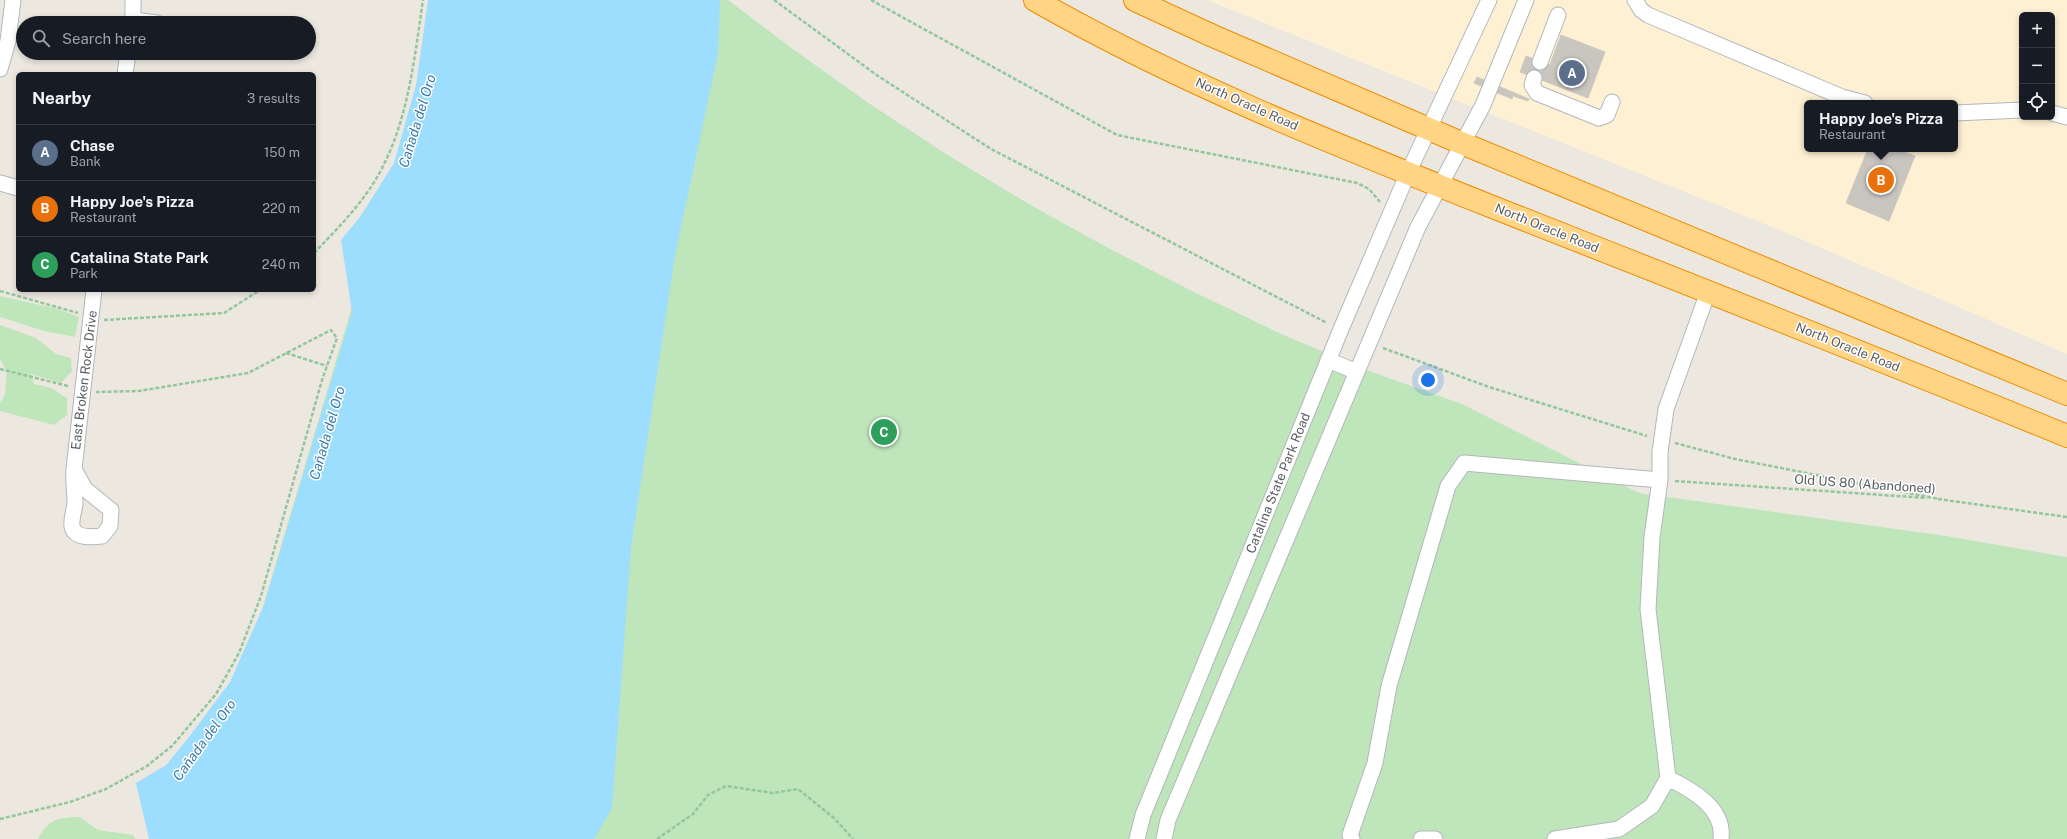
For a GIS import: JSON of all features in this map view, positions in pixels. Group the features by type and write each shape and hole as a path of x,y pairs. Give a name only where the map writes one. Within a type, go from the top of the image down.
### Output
{"highway":[{"name":"North Oracle Road","path":"1035,0 1134,53 1255,109 1440,186 2067,436"},
{"path":"1135,0 1213,36 1462,144 2067,394"}],"street":[{"path":"0,69 8,41 13,0"},
{"path":"133,0 133,16"},
{"name":"Catalina State Park Road","path":"1137,839 1143,815 1328,360 1408,173 1489,0"},
{"path":"1164,839 1171,813 1418,227 1483,105 1526,0"},
{"path":"1635,0 1641,10 1648,15 1842,96 1855,100"},
{"path":"1540,62 1558,15"},
{"path":"125,72 127,60"},
{"path":"1534,78 1532,85 1537,93 1599,118 1607,115 1612,102"},
{"path":"1958,113 2019,110"},
{"path":"2055,114 2067,117"},
{"path":"0,183 16,187"},
{"name":"East Broken Rock Drive","path":"74,469 94,292"},
{"path":"1555,839 1619,829 1652,806 1668,778 1648,609 1652,537 1660,480 1660,452 1666,409 1708,292"},
{"path":"1328,360 1357,372"},
{"path":"1352,839 1350,835 1375,763 1389,686 1448,486 1464,463 1660,480"},
{"path":"1668,778 1686,787 1710,804 1722,834 1734,839"},
{"path":"1421,839 1435,839"}],"path":[{"path":"316,251 347,219 368,192 385,162 405,102 422,0"},
{"path":"774,0 878,76 991,149 1341,330"},
{"path":"871,0 1117,135 1357,183 1369,189 1377,200 1393,208"},
{"path":"0,291 91,318 107,321 224,313 257,292"},
{"path":"0,369 99,393 139,391 248,373 331,330 337,338 327,366 261,596 239,653 216,694 172,746 147,766 106,789 70,802 0,819"},
{"path":"286,354 327,366"},
{"name":"Old US 80 (Abandoned)","path":"1660,480 1939,499 2067,517"},
{"path":"657,839 693,814 708,795 726,786 773,793 798,789 834,818 853,839"}],"shaded area":[{"path":"1207,0 2067,0 2067,354 1782,231"}],"green space":[{"path":"443,0 728,0 790,47 867,102 946,154 1027,203 1110,249 1279,333 1366,370 1462,404 1639,493 1946,536 2067,557 2067,839 194,839"},
{"path":"0,296 58,309 79,317 75,337 44,331 0,317"},
{"path":"0,325 36,338 56,354 71,358 72,371 61,383 31,374 34,384 51,388 67,398 67,415 54,425 0,411 0,403 5,394 7,372 0,359"},
{"path":"80,817 98,830 133,835 136,839 38,839 46,827 55,820"}],"water":[{"name":"Cañada del Oro","path":"428,0 720,0 718,54 675,255 631,548 612,808 594,839 149,839 136,783 166,765 230,682 264,605 352,312 341,240 360,217 394,163 416,85"}],"building":[{"path":"1561,35 1605,52 1588,98 1544,81"},
{"path":"1526,56 1550,65 1544,81 1520,72"},
{"path":"1477,77 1529,99 1528,101 1513,96 1512,99 1474,83"},
{"path":"1867,152 1905,152 1915,156 1889,221 1846,203"}],"place":[{"name":"Chase","path":"1572,73"},
{"name":"Happy Joe's Pizza","path":"1881,180"},
{"name":"Catalina State Park","path":"884,432"}]}
